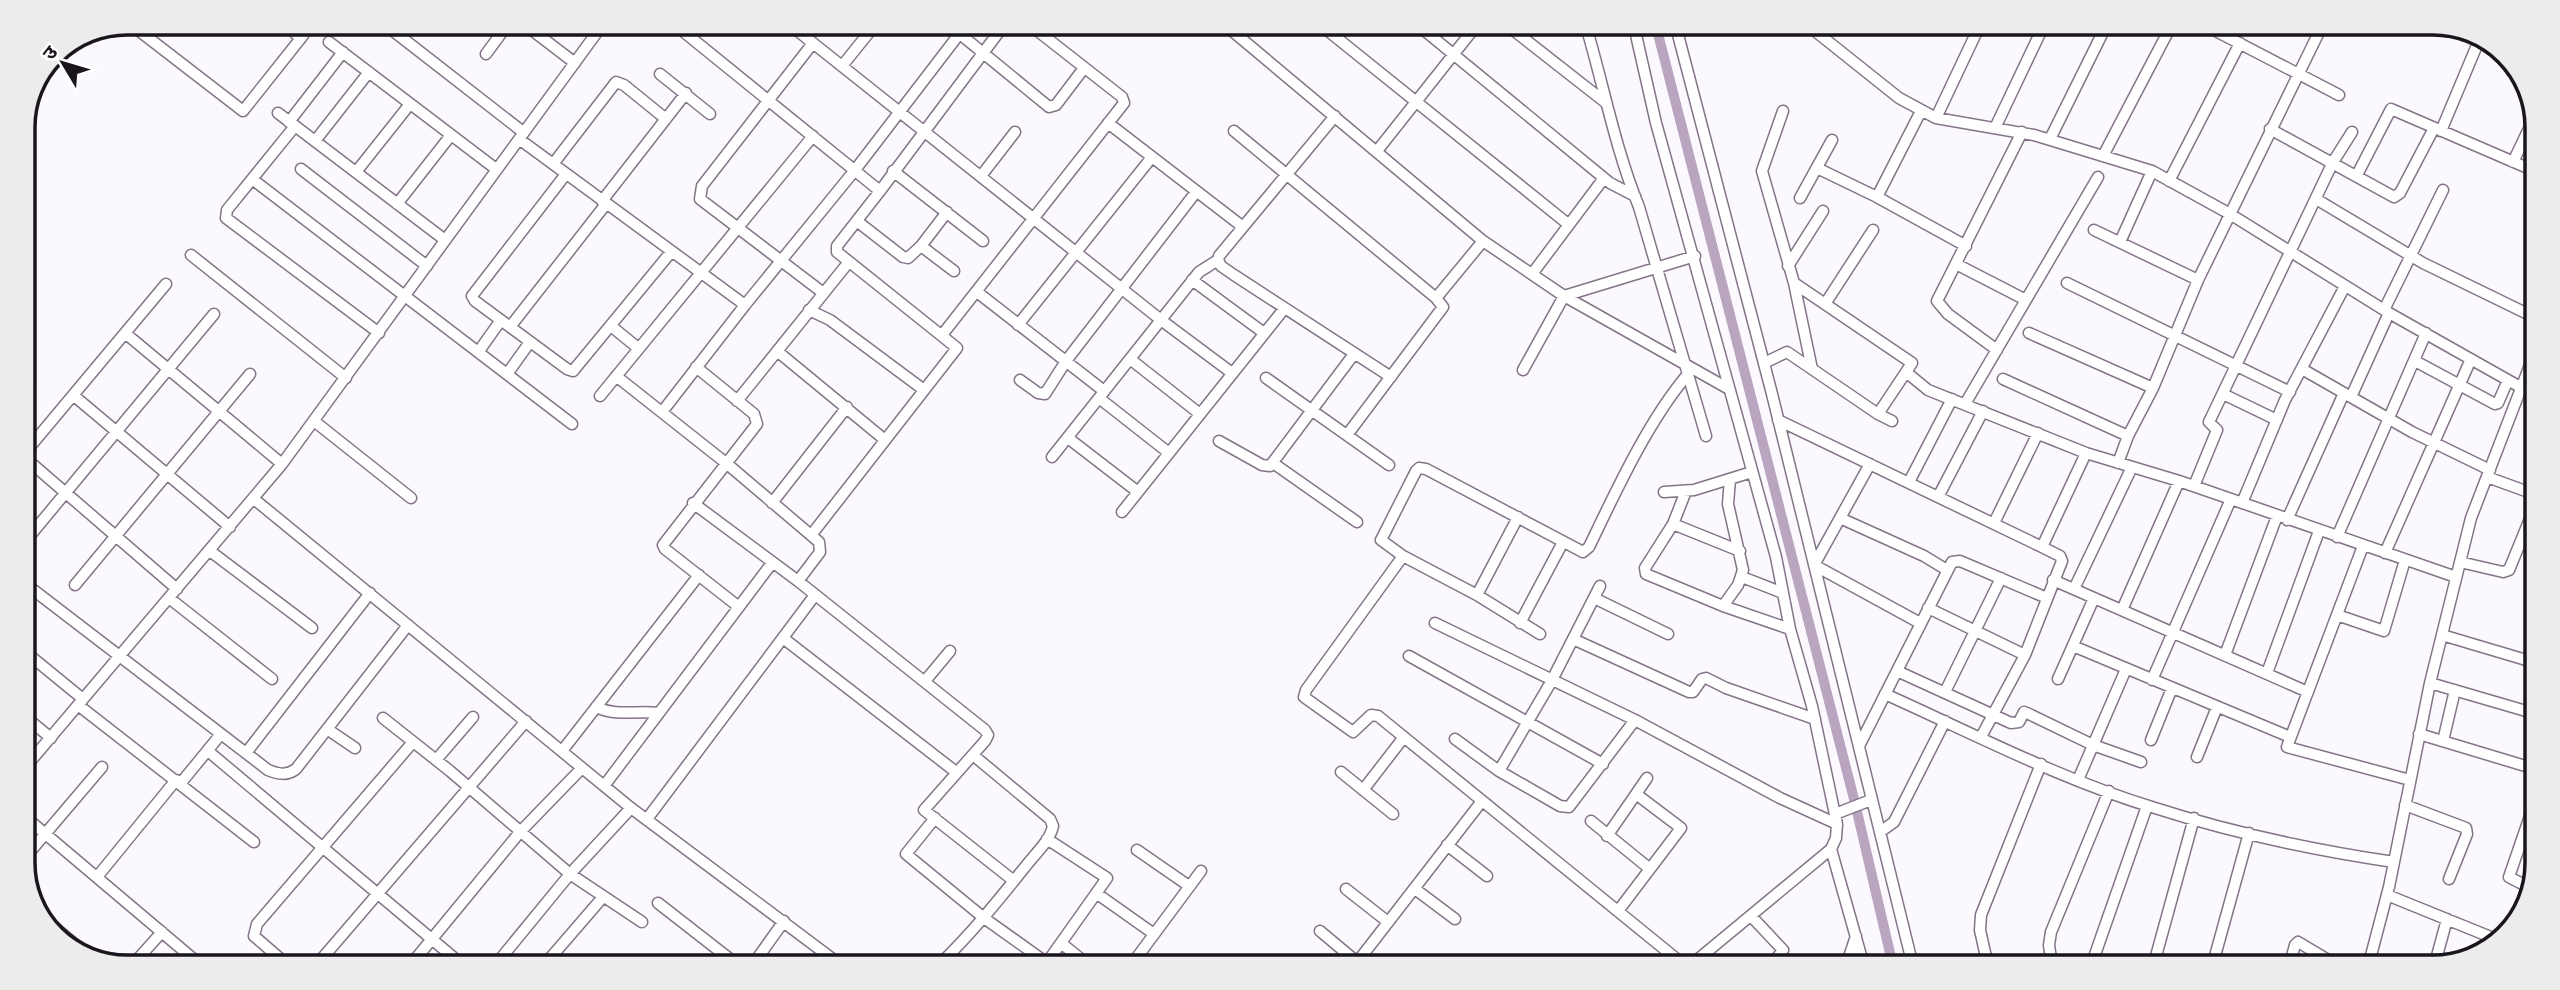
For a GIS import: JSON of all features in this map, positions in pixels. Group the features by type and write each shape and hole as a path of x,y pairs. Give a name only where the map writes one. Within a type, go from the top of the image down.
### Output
{"street":[{"path":"145,35 243,111 303,35"},
{"path":"297,35 301,38"},
{"path":"398,35 553,164 745,306"},
{"path":"486,54 500,35"},
{"path":"538,35 575,63"},
{"path":"35,756 282,464 596,35"},
{"path":"688,35 880,191"},
{"path":"803,35 1161,320 1232,373"},
{"path":"842,66 866,35"},
{"path":"662,412 855,170 958,35"},
{"path":"962,35 1044,105 1052,107 1084,68"},
{"path":"812,534 957,348 848,263 836,250 997,35"},
{"path":"942,335 1123,106 1124,100 1043,35"},
{"path":"1237,35 1483,241 1564,296 1687,370 1729,389"},
{"path":"1333,35 1568,224"},
{"path":"1430,35 1604,178 1635,196"},
{"path":"1377,151 1469,35"},
{"path":"1519,35 1605,102"},
{"path":"1589,35 1601,76 1605,102 1706,436"},
{"path":"1636,35 1656,123 1695,256 1776,558 1790,629 1838,816 1836,838 1831,849 1702,955"},
{"path":"1678,35 1859,746 1868,801 1880,832 1910,955"},
{"path":"1820,35 1892,93 1936,118 2022,132 2151,171 2230,214 2345,286 2522,388"},
{"path":"1936,118 1975,35"},
{"path":"1995,128 2039,35"},
{"path":"2050,139 2101,35"},
{"path":"2103,156 2166,35"},
{"path":"2224,35 2339,95"},
{"path":"2118,463 2198,280 2317,35"},
{"path":"329,42 496,169"},
{"path":"813,43 699,193 701,199 822,292"},
{"path":"2169,181 2240,43"},
{"path":"2270,129 2391,195 2398,196 2437,129 2476,46"},
{"path":"343,52 227,210 226,218 379,333"},
{"path":"315,141 369,72"},
{"path":"660,74 710,114"},
{"path":"553,164 616,82 624,85 666,118"},
{"path":"510,327 686,93"},
{"path":"356,172 410,104"},
{"path":"2357,175 2391,109 2525,167"},
{"path":"1783,111 1762,171 1794,284 1812,369"},
{"path":"1877,197 1921,111"},
{"path":"278,113 445,240"},
{"path":"1052,457 1192,280 1205,266 1218,260 1242,227 1335,116"},
{"path":"1108,123 1242,227"},
{"path":"1234,131 1436,298 1443,307 1348,435"},
{"path":"981,176 1015,132"},
{"path":"1997,350 1948,314 1937,301 2022,132"},
{"path":"2194,486 2217,430 2209,422 2333,162 2351,132"},
{"path":"397,204 452,135"},
{"path":"600,396 813,136"},
{"path":"2513,162 2525,137"},
{"path":"1800,198 1832,140"},
{"path":"1018,325 1152,157"},
{"path":"1817,167 1966,246"},
{"path":"301,169 427,266"},
{"path":"893,171 983,241"},
{"path":"2120,242 2151,171"},
{"path":"566,174 473,293 475,301 530,342 573,371 671,252"},
{"path":"1965,404 2098,177"},
{"path":"1532,274 1604,178"},
{"path":"252,179 572,424"},
{"path":"2225,655 2282,518 2347,395 2443,190"},
{"path":"1020,380 1038,393 1045,394 1066,361 1196,192"},
{"path":"2316,199 2412,256 2525,312"},
{"path":"1788,266 1823,211"},
{"path":"858,222 906,258 911,257 921,246 947,212"},
{"path":"1825,304 1872,230"},
{"path":"2094,230 2198,280"},
{"path":"1436,298 1483,241"},
{"path":"921,246 954,271"},
{"path":"191,255 346,378"},
{"path":"1523,370 1564,296 1695,256"},
{"path":"1218,260 1221,266 1284,309 1391,377"},
{"path":"737,401 848,263"},
{"path":"1956,264 2026,300"},
{"path":"1192,280 1264,333"},
{"path":"2067,283 2290,392"},
{"path":"35,442 166,284"},
{"path":"1794,284 1912,363 1878,415"},
{"path":"2242,503 2290,392 2345,286"},
{"path":"977,292 1066,361 1169,453"},
{"path":"1122,512 1284,309"},
{"path":"809,310 830,320 924,390"},
{"path":"35,530 214,314"},
{"path":"479,351 501,320"},
{"path":"611,326 638,348"},
{"path":"125,333 282,464"},
{"path":"2029,333 2153,388"},
{"path":"2337,537 2426,334"},
{"path":"507,374 530,342"},
{"path":"777,351 885,440"},
{"path":"1763,363 1787,352 1878,415 1892,421"},
{"path":"1219,441 1270,466 1354,354"},
{"path":"1130,359 1200,414"},
{"path":"2385,553 2471,359"},
{"path":"2415,361 2497,404 2508,380"},
{"path":"696,367 754,414 757,421 663,545 739,607"},
{"path":"2301,369 2489,474 2525,490"},
{"path":"1540,635 1477,595 1382,542 1381,538 1419,468 1426,469 1518,517 1580,552 1586,551 1623,477 1687,370"},
{"path":"1906,372 1928,390 2086,453 2194,486 2456,577"},
{"path":"75,585 250,374"},
{"path":"617,376 819,541 820,552 798,581"},
{"path":"1266,378 1390,466"},
{"path":"2003,379 2128,436"},
{"path":"2371,955 2387,895 2430,682 2471,518 2525,380"},
{"path":"2222,394 2277,420"},
{"path":"73,396 230,527"},
{"path":"1909,482 1952,399"},
{"path":"772,503 847,407"},
{"path":"1938,497 1983,411"},
{"path":"1778,420 2062,558 2025,655 1981,737"},
{"path":"314,421 411,498"},
{"path":"1994,523 2038,433"},
{"path":"1068,438 1138,492"},
{"path":"2042,547 2086,453"},
{"path":"1273,463 1357,522"},
{"path":"1814,565 1870,464"},
{"path":"35,467 177,589"},
{"path":"2074,589 2132,467"},
{"path":"1664,492 1686,491 1752,472"},
{"path":"1723,606 1742,577 1743,570 1728,504 1730,479"},
{"path":"2122,610 2179,481"},
{"path":"1686,491 1672,524 1645,568 1646,574 1723,606 1790,629"},
{"path":"254,499 631,808 828,955"},
{"path":"2152,680 2231,499"},
{"path":"694,503 798,581 988,732 987,737 924,810 1014,881"},
{"path":"1477,595 1518,517"},
{"path":"1840,518 1924,556 1947,570"},
{"path":"1672,524 1740,551"},
{"path":"2267,674 2319,531"},
{"path":"2460,562 2503,572 2509,570 2525,531"},
{"path":"1520,623 1563,542"},
{"path":"2363,545 2287,747 2410,780"},
{"path":"210,551 312,628"},
{"path":"1403,555 1306,690 1304,697 1348,730 1357,731 1375,714 1672,955"},
{"path":"2337,615 2384,631 2405,559"},
{"path":"1859,746 1952,562 1960,561 2047,598"},
{"path":"604,786 772,563"},
{"path":"1814,565 1920,623"},
{"path":"562,751 699,575"},
{"path":"1742,577 1783,593"},
{"path":"1945,692 2001,578"},
{"path":"2053,580 2308,691"},
{"path":"1499,771 1551,682 1600,586"},
{"path":"35,591 274,772 291,773 408,625"},
{"path":"246,753 370,593"},
{"path":"648,819 815,595"},
{"path":"169,598 272,679"},
{"path":"1594,598 1668,634"},
{"path":"2058,679 2094,598"},
{"path":"1928,608 2025,655"},
{"path":"1435,623 1551,682 1635,720 1780,798 1838,816 1868,801"},
{"path":"2442,635 2525,660"},
{"path":"783,638 956,772"},
{"path":"1573,639 1689,692 1693,692 1702,679 1706,678 1726,688 1815,719"},
{"path":"2073,646 2290,737"},
{"path":"925,681 950,651"},
{"path":"1409,656 1603,764"},
{"path":"35,661 81,702 254,842"},
{"path":"2078,780 2126,669"},
{"path":"1897,671 2015,724 2024,712 2029,713 2093,745 2141,762"},
{"path":"2430,682 2525,711"},
{"path":"2151,740 2172,688"},
{"path":"2444,741 2455,690"},
{"path":"1885,694 2078,780 2147,806 2281,843 2394,862"},
{"path":"596,707 622,714 639,711 659,713"},
{"path":"2197,757 2217,707"},
{"path":"436,760 472,717"},
{"path":"383,718 570,874 642,922"},
{"path":"1455,739 1499,771 1560,806 1569,807 1635,720"},
{"path":"325,955 526,721"},
{"path":"1880,832 1894,822 1945,721"},
{"path":"35,725 51,738"},
{"path":"327,729 355,748"},
{"path":"97,877 221,734"},
{"path":"2419,734 2525,766"},
{"path":"1363,790 1404,737"},
{"path":"275,955 254,936 257,924 413,742"},
{"path":"208,751 451,955"},
{"path":"949,955 984,918 1048,839 1053,826 1050,819 972,755"},
{"path":"1986,955 1980,930 1981,915 2041,764"},
{"path":"35,846 102,767"},
{"path":"419,955 520,832 582,768"},
{"path":"1341,772 1393,814"},
{"path":"1607,836 1647,778"},
{"path":"2050,955 2051,932 2109,791"},
{"path":"1618,911 1681,828 1636,794"},
{"path":"1362,955 1482,801"},
{"path":"2405,805 2466,828 2467,834 2449,879"},
{"path":"2095,955 2147,806"},
{"path":"503,955 570,874 631,808"},
{"path":"935,818 906,854 1034,955"},
{"path":"2156,955 2194,818"},
{"path":"1591,821 1650,869"},
{"path":"35,826 189,955"},
{"path":"2215,955 2249,833"},
{"path":"1048,839 1107,878 1052,955"},
{"path":"1447,845 1487,876"},
{"path":"2522,884 2509,877 2525,845"},
{"path":"1831,849 1861,955"},
{"path":"1138,850 1189,886"},
{"path":"1139,955 1201,871"},
{"path":"1346,889 1388,922"},
{"path":"1415,889 1455,919"},
{"path":"1096,893 1154,934"},
{"path":"2387,895 2488,936"},
{"path":"554,955 603,897"},
{"path":"658,903 725,955"},
{"path":"1751,916 1783,950 1779,955"},
{"path":"2437,955 2447,919"},
{"path":"760,955 784,921"},
{"path":"1320,931 1347,955"},
{"path":"141,955 162,932"},
{"path":"1850,955 1856,936"},
{"path":"2292,955 2298,942 2320,955"},
{"path":"1061,943 1076,955"}],"waterway":[{"path":"1658,35 1855,803 1890,955"}]}
